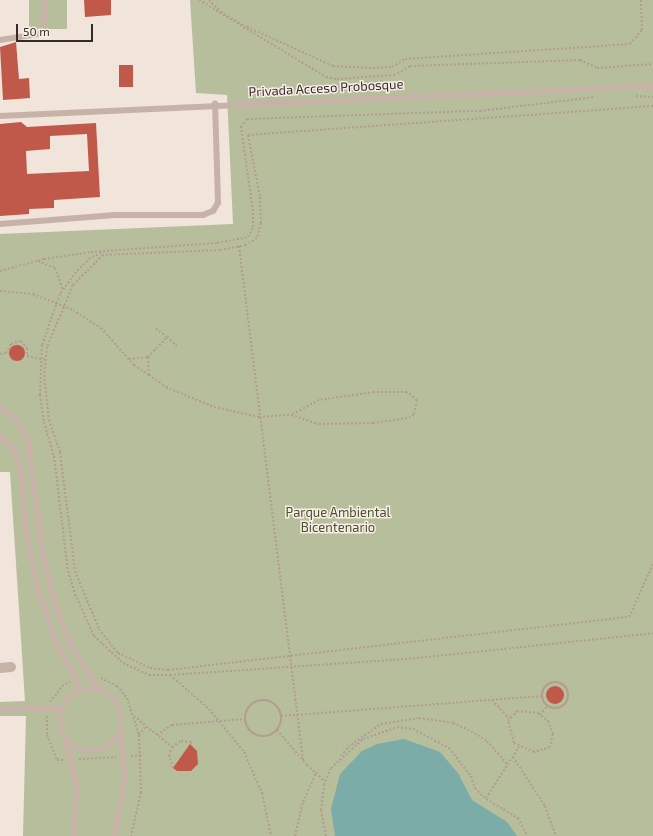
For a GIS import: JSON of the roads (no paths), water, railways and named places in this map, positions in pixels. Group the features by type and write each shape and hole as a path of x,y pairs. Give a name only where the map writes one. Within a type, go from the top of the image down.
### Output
{"street":[{"path":"0,668 11,667"}],"lane":[{"path":"0,40 39,34 43,31 44,0"},
{"name":"Privada Acceso Probosque","path":"0,116 215,104 653,86"},
{"path":"0,224 115,215 203,215 213,211 218,203 215,104"},
{"path":"0,407 17,419 28,439 49,578 71,644 99,690 116,702 121,711 120,731 125,756 123,798 115,836"},
{"path":"0,436 14,449 21,469 27,534 40,595 58,645 76,678 78,692"},
{"path":"74,836 78,802 72,760 61,719 63,708 78,692 99,690"},
{"path":"0,709 63,708"},
{"path":"66,738 81,750 91,751 109,746 120,731"}],"water":[{"path":"404,739 440,752 458,773 472,800 507,822 517,836 335,836 331,809 340,774 362,751 377,744"}],"park label":[{"name":"Parque Ambiental Bicentenario","path":"338,520"}]}
